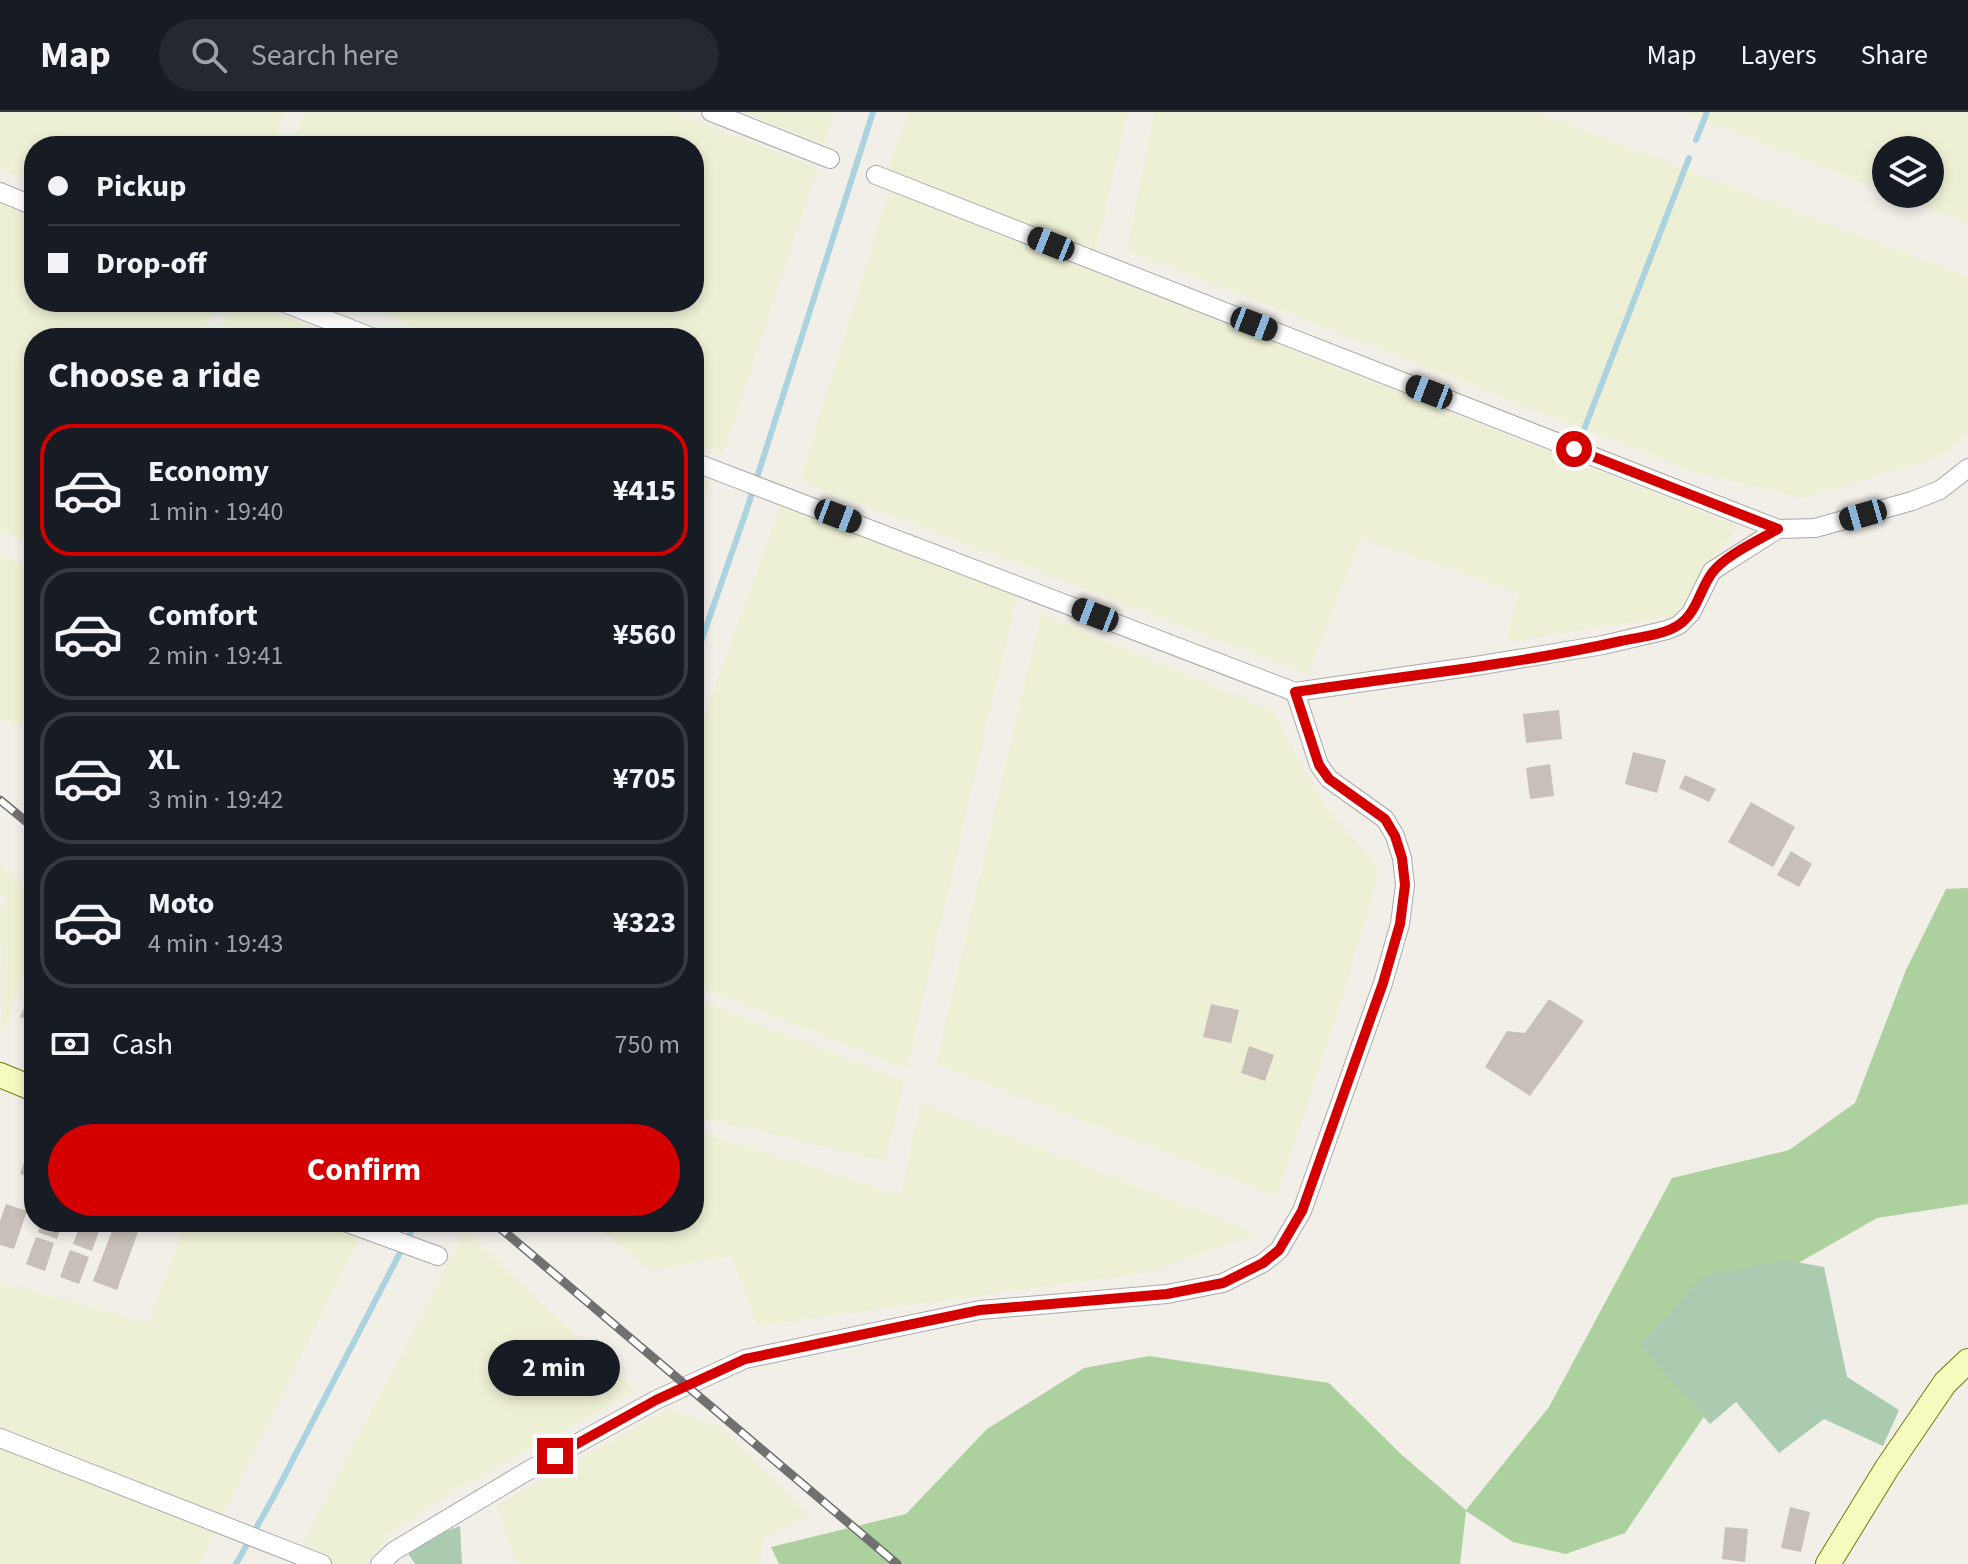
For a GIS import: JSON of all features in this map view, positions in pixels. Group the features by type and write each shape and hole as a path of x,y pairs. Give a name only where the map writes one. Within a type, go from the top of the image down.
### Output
{"street":[{"path":"711,112 830,159"},
{"path":"876,175 1778,529 1815,528 1912,501 1940,490 1968,468"},
{"path":"0,192 24,202"},
{"path":"308,312 348,328"},
{"path":"704,466 1295,692 1603,645 1667,630 1679,625 1691,613 1712,571 1778,529"},
{"path":"380,1564 404,1545 529,1470 656,1400 745,1359 980,1310 1167,1294 1223,1283 1263,1263 1279,1250 1302,1211 1378,997 1400,924 1405,885 1399,847 1385,819 1329,779 1319,765 1295,692"},
{"path":"0,1075 24,1085"},
{"path":"369,1232 438,1256"},
{"path":"1828,1564 1945,1383 1968,1361"},
{"path":"0,1438 322,1564"}],"green space":[{"path":"0,112 286,112 276,136 24,136 24,179 0,169"},
{"path":"304,112 672,112 818,168 723,454 704,446 704,328 417,328 377,312 704,312 704,136 296,136"},
{"path":"742,112 834,112 824,144"},
{"path":"908,112 1128,112 1094,257 887,175"},
{"path":"1154,112 1536,112 1968,277 1968,431 1940,457 1803,498 1696,473 1127,250"},
{"path":"1682,112 1968,112 1968,224 1927,208 1944,208 1944,136 1872,136 1872,187"},
{"path":"889,191 1738,526 1673,616 1506,642 1518,593 1361,538 1308,674 800,481"},
{"path":"0,201 24,210 24,312 212,312 205,328 24,328 24,541 0,531"},
{"path":"228,312 274,312 316,328 222,328"},
{"path":"704,478 709,480 704,497"},
{"path":"781,505 1017,595 907,1069 704,989 704,717"},
{"path":"0,555 24,565 24,727 0,718"},
{"path":"1041,613 1273,711 1325,807 1380,869 1340,1005 1277,1196 936,1064"},
{"path":"0,864 24,885 24,974 2,1039 0,913 7,897 0,894"},
{"path":"1968,888 1968,1204 1877,1218 1774,1277 1730,1378 1625,1533 1566,1554 1513,1542 1466,1511 1460,1564 779,1564 771,1547 906,1514 987,1429 1084,1368 1149,1356 1329,1383 1402,1455 1466,1510 1549,1407 1672,1178 1789,1150 1855,1103 1906,970 1946,889"},
{"path":"704,1002 904,1081 886,1161 704,1118"},
{"path":"920,1102 1257,1233 1151,1272 757,1326 732,1256 651,1271 604,1232 704,1232 704,1133 901,1195"},
{"path":"181,1232 362,1232 199,1564 0,1564 0,1282 149,1323"},
{"path":"464,1232 636,1391 456,1490 391,1533 366,1564 292,1564"},
{"path":"1785,1260 1824,1267 1847,1377 1899,1410 1883,1446 1824,1419 1779,1453 1736,1402 1710,1424 1640,1345 1703,1276"},
{"path":"667,1409 720,1426 808,1515 764,1538 761,1564 517,1564 496,1506"},
{"path":"460,1526 462,1564 415,1564 404,1547"}],"building":[{"path":"1559,710 1562,739 1526,743 1523,714"},
{"path":"1633,752 1666,760 1657,793 1625,784"},
{"path":"1550,764 1554,796 1530,799 1526,768"},
{"path":"1685,775 1716,789 1709,802 1679,788"},
{"path":"1751,802 1795,827 1773,867 1728,842"},
{"path":"1791,851 1812,864 1799,887 1777,875"},
{"path":"1549,999 1584,1021 1530,1096 1485,1067 1507,1031 1525,1033"},
{"path":"1211,1004 1239,1010 1231,1043 1203,1037"},
{"path":"1249,1046 1274,1055 1265,1081 1241,1073"},
{"path":"6,1204 24,1210 24,1220 14,1249 0,1245 0,1221"},
{"path":"38,1232 59,1232 57,1239"},
{"path":"77,1232 99,1232 92,1251 73,1244"},
{"path":"112,1232 138,1232 117,1290 93,1281"},
{"path":"36,1237 54,1243 45,1271 26,1264"},
{"path":"70,1250 89,1257 79,1284 60,1277"},
{"path":"1790,1507 1810,1512 1801,1552 1781,1548"},
{"path":"1725,1527 1748,1529 1745,1562 1722,1559"}],"waterway":[{"path":"704,633 747,509 873,112"},
{"path":"1696,140 1707,112"},
{"path":"1580,440 1689,158"},
{"path":"236,1564 411,1232"}],"railway":[{"path":"0,800 24,820"},
{"path":"505,1232 897,1564"}],"route":[{"path":"555,1456 656,1400 745,1359 980,1310 1167,1294 1223,1283 1263,1263 1279,1250 1302,1211 1383,983 1400,924 1405,885 1402,858 1395,836 1385,819 1329,779 1319,765 1295,692 1603,645 1667,630 1679,625 1691,613 1712,571 1778,529 1574,449"}]}
